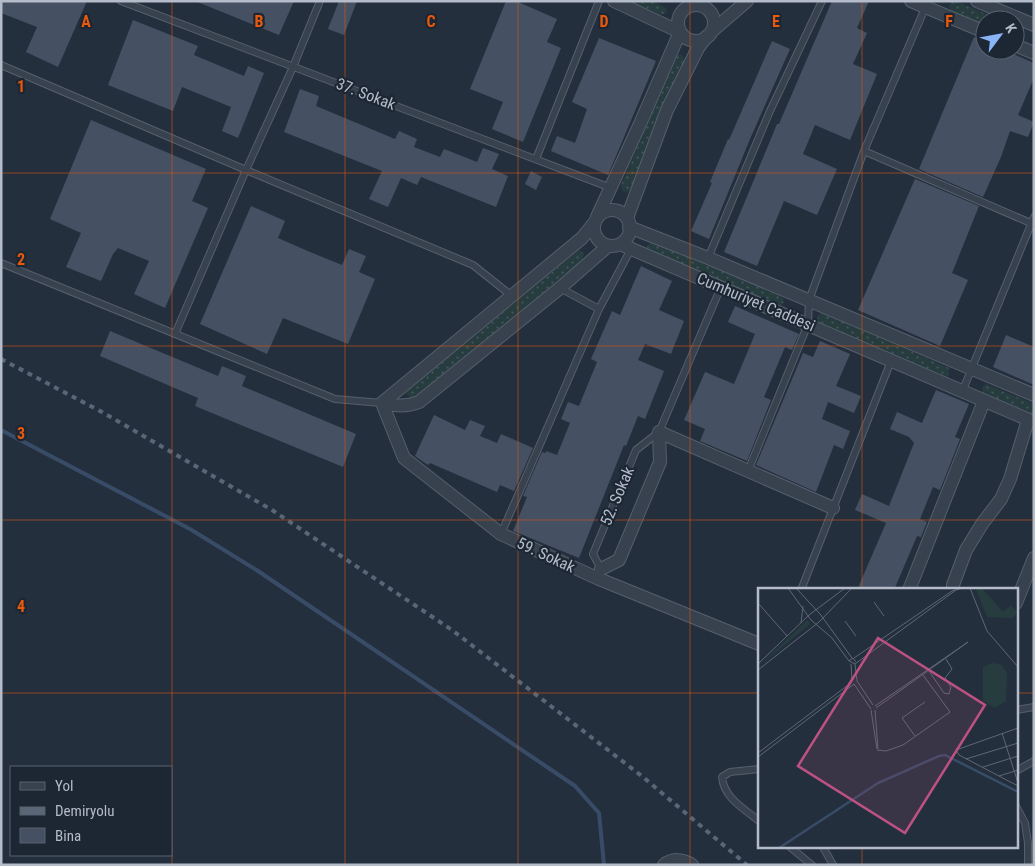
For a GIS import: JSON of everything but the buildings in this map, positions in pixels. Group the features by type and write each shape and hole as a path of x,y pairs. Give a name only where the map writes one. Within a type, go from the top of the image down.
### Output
{"street":[{"path":"614,1 680,32 684,36 696,40 709,34 713,21 712,15 704,7 674,1"},
{"path":"382,403 395,406 409,406 419,402 560,288 619,246 628,236 628,222 667,110 698,48 709,34 747,1"},
{"path":"911,1 927,4 975,27"},
{"path":"977,1 1034,25"},
{"path":"619,246 597,239 594,228 596,220 680,32 678,20 683,10 696,4"},
{"path":"382,403 582,238 606,211 618,211 628,222"},
{"name":"Cumhuriyet Caddesi","path":"628,222 708,258 1034,396"},
{"name":"Cumhuriyet Caddesi","path":"619,246 808,324 1031,421"},
{"path":"910,588 984,401"},
{"name":"59. Sokak","path":"382,403 404,458 501,534 600,574 758,644"},
{"path":"953,588 952,585 966,550 982,524 1001,499 1031,421"},
{"path":"659,432 833,508"},
{"name":"52. Sokak","path":"600,574 619,560 660,462 659,432"},
{"path":"1018,598 1034,558"},
{"path":"664,865 667,862 677,860 689,862 692,865"}],"lane":[{"name":"37. Sokak","path":"121,1 137,4 611,188"},
{"path":"175,334 320,1"},
{"path":"536,159 599,1"},
{"name":"Cumhuriyet Caddesi","path":"708,258 770,111 822,1"},
{"name":"Cumhuriyet Caddesi","path":"809,300 864,151 927,4"},
{"path":"1,65 472,265 512,296"},
{"path":"864,151 1033,221 962,392"},
{"path":"501,534 599,309 619,246"},
{"path":"1,263 336,399 382,403"},
{"path":"560,288 599,309"},
{"name":"52. Sokak","path":"600,574 593,554 636,450 659,432 721,288"},
{"path":"748,471 808,324 809,300"},
{"path":"802,588 891,361"},
{"path":"1018,710 1034,707"},
{"path":"1018,770 1034,761"},
{"path":"758,769 730,772 722,777 723,788 730,797 758,820"},
{"path":"1018,810 1025,823 1028,843 1028,865"},
{"path":"791,848 812,865"},
{"path":"824,848 833,865"}],"green space":[{"path":"629,1 659,4 667,9 666,13 662,15"},
{"path":"956,1 977,10 975,10 975,21 951,11 949,6 951,2"},
{"path":"678,54 681,54 685,60 630,191 624,192 621,185"},
{"path":"650,242 780,296 784,302 780,306 648,251 647,246"},
{"path":"579,250 584,254 582,260 442,377 412,399 405,393"},
{"path":"820,313 949,368 949,375 946,378 818,323 817,319"},
{"path":"986,384 1034,404 1034,414 983,393 982,388"}],"waterway":[{"path":"1,430 190,529 258,571 575,786 599,813 604,865"}],"railway":[{"path":"1,359 100,411 272,510 452,630 643,777 747,865"}]}
